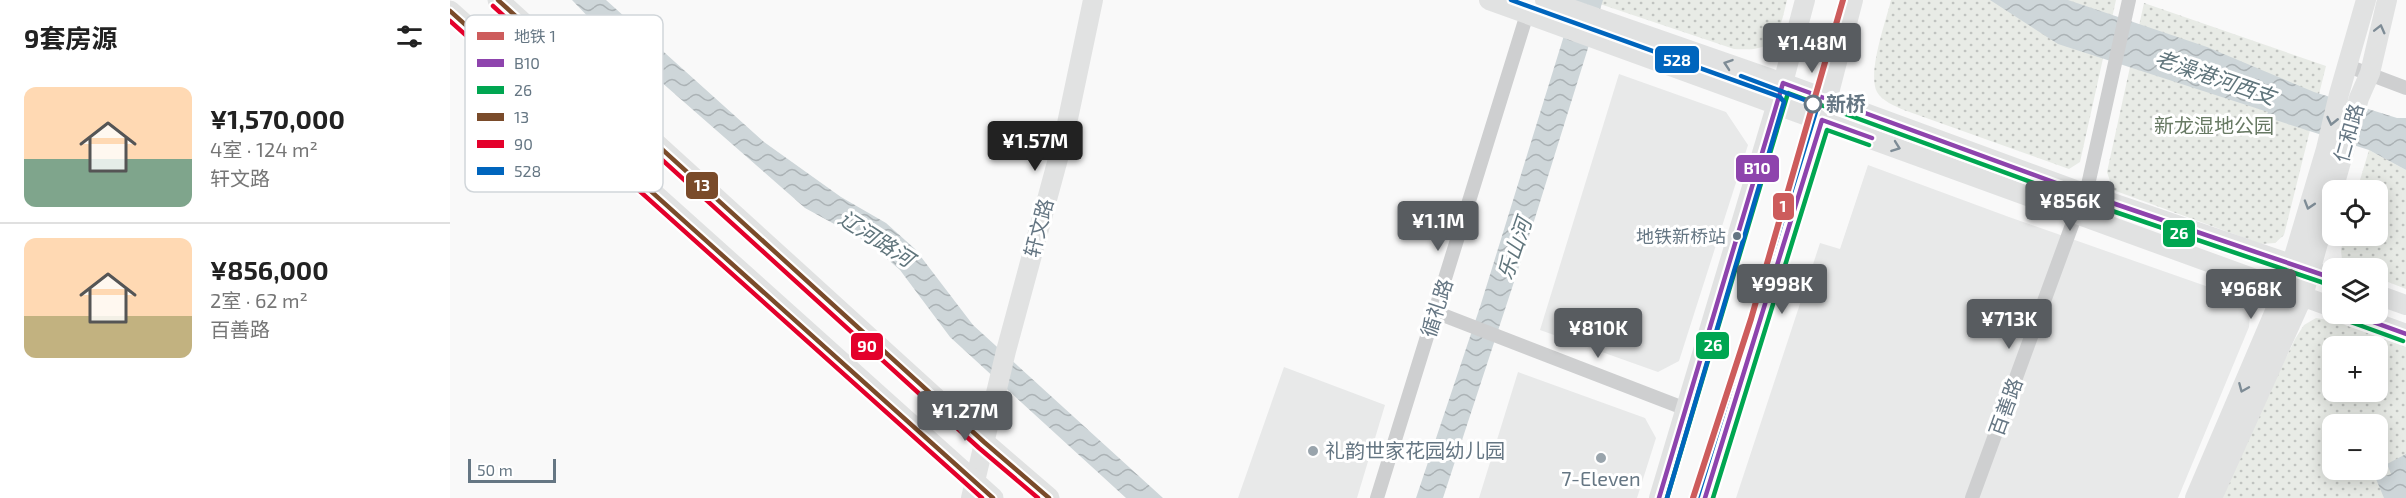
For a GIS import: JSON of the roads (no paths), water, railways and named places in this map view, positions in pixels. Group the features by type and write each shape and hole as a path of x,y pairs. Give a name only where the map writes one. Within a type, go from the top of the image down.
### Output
{"main road":[{"path":"498,0 514,15"},
{"path":"450,11 465,25"},
{"path":"663,150 984,442 1049,498"},
{"path":"648,192 973,490 993,498"}],"street":[{"name":"轩文路","path":"984,442 1065,133 1093,0"},
{"path":"1489,0 1527,14 1572,20 1784,83 2086,194 2322,275"},
{"path":"1545,0 1572,20"},
{"path":"1659,498 1784,83 1805,0"},
{"path":"1705,498 1822,120 1853,0"},
{"name":"仁和路","path":"2334,153 2339,94 2366,0"},
{"name":"仁和路","path":"2195,498 2284,290 2300,267 2334,153 2370,73 2387,0"},
{"path":"2086,194 2129,4"},
{"name":"循礼路","path":"1377,498 1527,14"},
{"path":"1614,34 1666,65 2322,303"},
{"path":"2348,66 2406,88"},
{"name":"百善路","path":"1972,498 2076,214"},
{"name":"仁和路","path":"2212,498 2303,296 2300,267"},
{"path":"2388,299 2406,305"},
{"path":"1435,312 1686,409"},
{"path":"2378,324 2406,334"},
{"path":"973,490 984,442"}],"water":[{"path":"572,0 606,0 623,15 586,15"},
{"name":"乐山河","path":"1575,0 1603,0 1535,218 1443,498 1416,498 1480,307"},
{"name":"老澡港河西支","path":"1990,0 2068,0 2207,47 2314,92 2397,118 2406,118 2406,170 2369,150 2266,117 2268,112 2058,44"},
{"name":"辽河路河","path":"663,51 764,142 841,197 886,223 915,249 973,325 1163,498 1126,498 950,337 900,270 869,243 805,208 663,84"},
{"path":"2406,454 2406,498 2384,498 2376,480 2388,480 2388,475 2391,474 2388,463"}],"metro line":[{"name":"1","path":"1693,498 1751,319 1843,0"}],"place":[{"name":"新桥","path":"1813,104"},
{"name":"地铁新桥站","path":"1737,236"},
{"name":"礼韵世家花园幼儿园","path":"1313,451"},
{"name":"7-Eleven","path":"1601,458"}],"park label":[{"name":"新龙湿地公园","path":"2214,126"}]}
